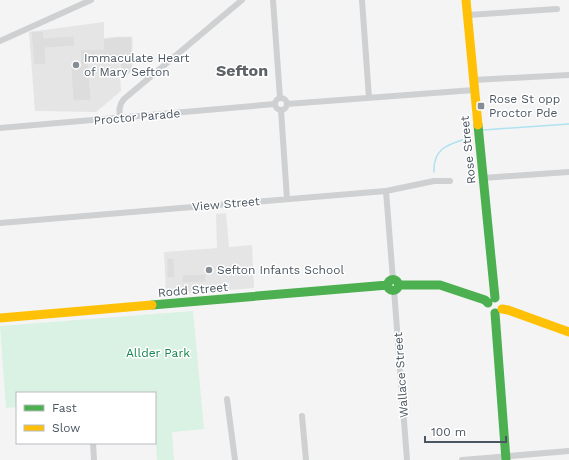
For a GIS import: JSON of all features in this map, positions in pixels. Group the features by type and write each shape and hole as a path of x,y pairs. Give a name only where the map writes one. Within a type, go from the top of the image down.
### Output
{"street":[{"path":"0,41 91,0"},
{"path":"120,118 120,104 124,99 242,0"},
{"path":"273,0 280,98"},
{"path":"362,0 369,98"},
{"name":"Rose Street","path":"466,0 483,178 491,300"},
{"path":"468,15 557,9"},
{"path":"287,104 369,98 474,85 520,77 569,75"},
{"path":"280,98 285,99 287,104"},
{"path":"280,98 276,100 275,104 276,108 281,110"},
{"name":"Proctor Parade","path":"0,128 275,104"},
{"path":"281,110 286,108 287,104"},
{"path":"281,110 287,199"},
{"path":"483,178 569,172"},
{"name":"View Street","path":"0,223 386,192 434,181 450,181"},
{"name":"Wallace Street","path":"386,192 407,460"},
{"name":"Rodd Street","path":"0,318 394,285 440,285 484,300 491,300"},
{"path":"506,458 498,311 501,302 498,299 491,300 489,310 498,311 508,310 569,332"},
{"path":"227,399 235,460"},
{"path":"302,416 306,460"},
{"path":"92,444 94,460"},
{"path":"462,460 506,458 569,451"}],"shaded area":[{"name":"Immaculate Heart of Mary Sefton","path":"104,22 104,38 118,37 121,91 96,112 35,111 29,32"},
{"name":"Sefton Infants School","path":"226,213 229,247 252,245 254,288 166,295 164,252 217,248 216,214"}],"green space":[{"name":"Allder Park","path":"193,311 204,429 172,432 174,460 157,460 156,392 16,392 16,407 6,408 0,326"}],"building":[{"path":"43,31 44,38 74,36 75,46 45,48 46,64 34,65 31,32"},
{"path":"132,37 132,70 122,79 120,57 101,59 101,63 88,64 91,100 73,101 71,67 81,66 80,50 104,49 103,39"},
{"path":"167,258 174,258 175,278 167,278"},
{"path":"206,274 206,282 182,283 182,275"}],"waterway":[{"path":"483,130 569,124"},
{"path":"434,172 434,163 440,151 450,144 471,137"}],"traffic: fast":[{"path":"478,125 495,298"},
{"path":"391,280 395,280 397,281 398,285 397,289 391,290 388,287 388,283 391,280"},
{"path":"152,305 388,285"},
{"path":"399,285 440,285 485,300 488,303"},
{"path":"495,313 506,460"}],"traffic: slow":[{"path":"466,0 478,125"},
{"path":"0,318 152,305"},
{"path":"502,309 569,332"}],"place":[{"name":"Immaculate Heart of Mary Sefton","path":"76,65"},
{"name":"Rose St opp Proctor Pde","path":"481,106"},
{"name":"Sefton Infants School","path":"209,270"}],"district":[{"name":"Sefton","path":"242,70"}]}
